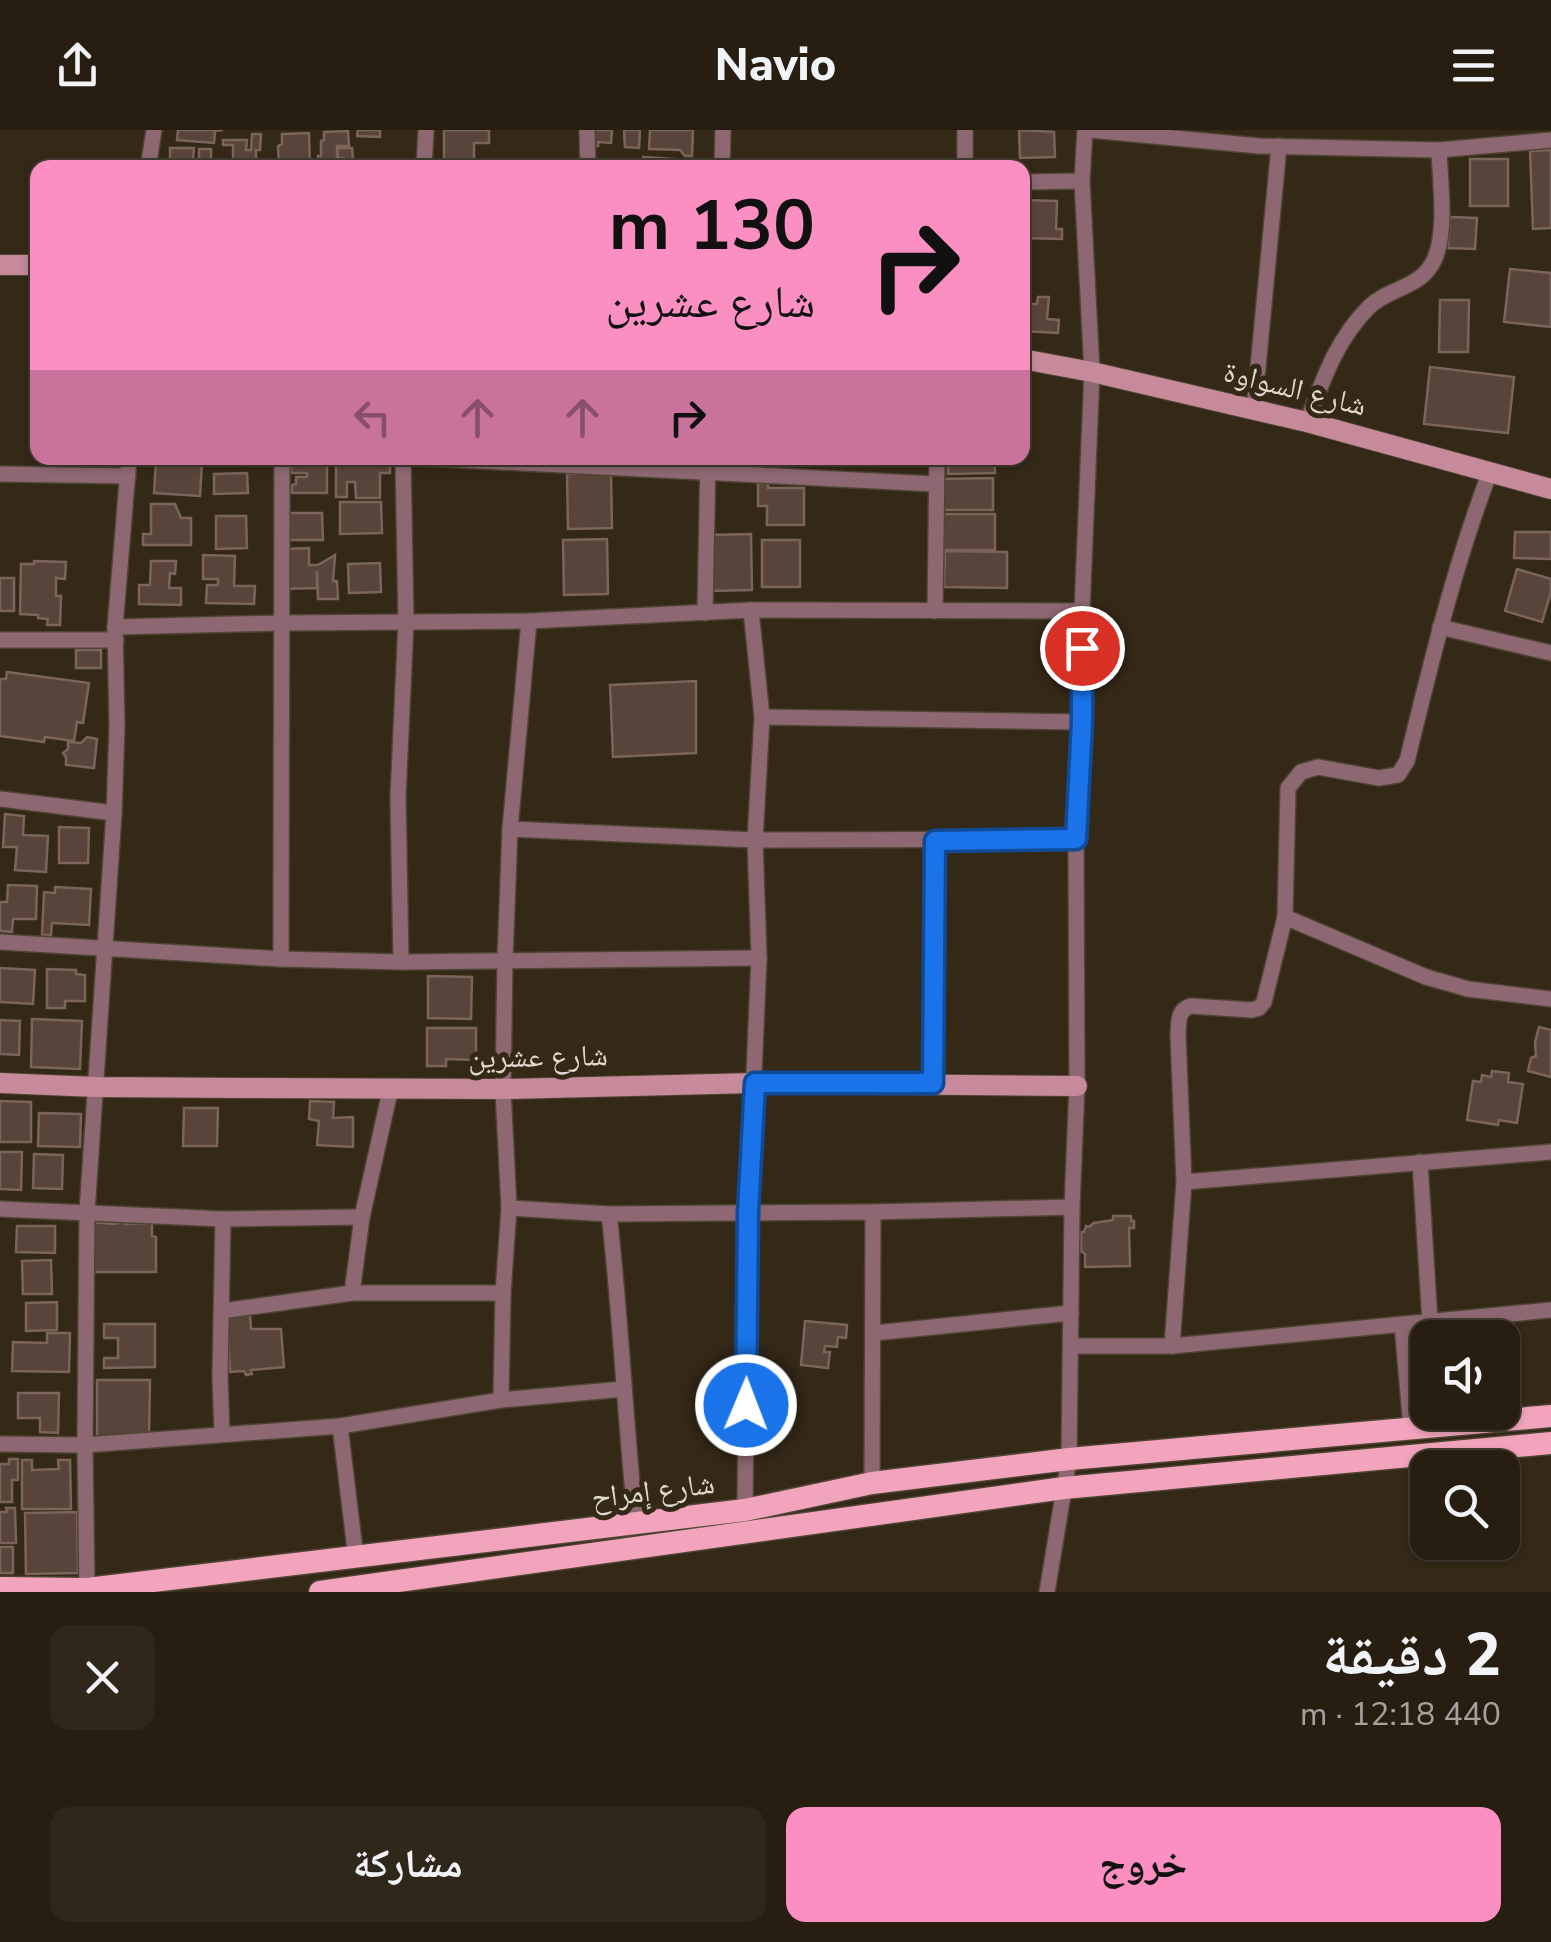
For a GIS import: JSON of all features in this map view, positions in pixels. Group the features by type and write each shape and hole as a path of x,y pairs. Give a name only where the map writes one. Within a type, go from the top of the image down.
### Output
{"main road":[{"name":"شارع إمراح","path":"1520,1418 1551,1416"},
{"name":"شارع إمراح","path":"0,1588 87,1590 745,1510 872,1483 1068,1459 1410,1427"},
{"name":"شارع إمراح","path":"320,1592 452,1583 1064,1488 1551,1443"}],"street":[{"path":"149,160 154,130"},
{"path":"424,160 426,130"},
{"path":"587,130 588,160"},
{"path":"722,160 723,130"},
{"path":"965,130 965,160"},
{"path":"1047,1592 1068,1459 1077,1086 1076,839 1092,372 1082,182 1088,130 1279,146 1439,150 1524,137 1551,140"},
{"path":"1254,409 1279,146"},
{"path":"1307,422 1333,354 1351,327 1374,303 1425,276 1437,254 1441,222 1439,150"},
{"path":"1030,182 1082,182"},
{"path":"0,265 30,265"},
{"name":"شارع السواوة","path":"1030,360 1254,409 1551,488"},
{"path":"87,1590 87,1212 114,813 116,634 128,465"},
{"path":"281,959 282,465"},
{"path":"401,962 398,797 406,622 403,465"},
{"path":"704,613 707,465 935,484"},
{"path":"935,611 936,465"},
{"path":"1172,1346 1184,1182 1180,1013 1191,1006 1252,1010 1264,1002 1285,917 1288,788 1301,772 1318,767 1379,778 1398,775 1407,760 1440,627 1490,472"},
{"path":"0,474 128,476"},
{"path":"0,640 282,623 529,622 750,610 1082,611"},
{"path":"745,1510 748,1212 759,958 755,840 762,717 750,610"},
{"path":"501,1400 503,1293 510,1208 503,1088 505,959 510,829 529,622"},
{"path":"1440,627 1551,653"},
{"path":"762,717 1082,722"},
{"path":"0,799 114,813"},
{"path":"510,829 755,840 1076,839"},
{"path":"933,1083 935,841"},
{"path":"1285,917 1426,977 1468,989 1551,999"},
{"path":"0,942 401,962 759,958"},
{"name":"شارع عشرين","path":"0,1083 96,1088 503,1088 755,1083 1077,1086"},
{"path":"352,1293 362,1217 391,1087"},
{"path":"1184,1182 1551,1152"},
{"path":"1420,1162 1430,1320"},
{"path":"510,1208 609,1214 1072,1207"},
{"path":"0,1209 223,1219 362,1217"},
{"path":"872,1483 874,1212"},
{"path":"609,1214 636,1524"},
{"path":"222,1434 223,1219"},
{"path":"222,1311 352,1293 503,1293"},
{"path":"1450,1320 1551,1310"},
{"path":"874,1333 1071,1313"},
{"path":"1071,1346 1172,1346 1410,1323"},
{"path":"1402,1324 1410,1416"},
{"path":"0,1444 85,1446 340,1426 501,1400 624,1389"},
{"path":"340,1426 356,1558"}],"building":[{"path":"178,130 223,130 215,131 214,143 177,140"},
{"path":"358,130 380,130 380,137 357,136"},
{"path":"444,130 489,130 489,143 474,143 474,160 444,160"},
{"path":"593,130 612,130 611,143 598,142 598,146 593,146"},
{"path":"624,130 640,130 639,148 625,147"},
{"path":"650,130 693,130 692,156 685,156 680,150 649,149"},
{"path":"1019,130 1054,132 1055,157 1020,158"},
{"path":"348,131 349,146 337,146 337,160 318,160 324,132"},
{"path":"309,133 310,160 279,160 282,134"},
{"path":"252,134 261,134 256,160 233,160 233,145 223,145 223,140 247,140 246,150 251,150"},
{"path":"170,148 194,148 193,159 199,159 199,149 211,149 211,160 170,159"},
{"path":"338,148 352,148 353,159 339,160 342,158 338,158"},
{"path":"1551,150 1551,228 1533,229 1530,151"},
{"path":"643,157 688,160 643,160"},
{"path":"1470,159 1508,159 1508,206 1470,206"},
{"path":"1030,200 1057,201 1056,229 1062,229 1062,239 1030,238"},
{"path":"1450,217 1477,218 1475,249 1448,248"},
{"path":"1510,269 1551,273 1551,327 1504,322"},
{"path":"1038,297 1049,297 1047,319 1059,320 1058,333 1030,331 1030,304 1037,304"},
{"path":"1440,300 1469,300 1468,352 1439,352"},
{"path":"1430,367 1514,377 1508,433 1424,424"},
{"path":"156,465 202,465 200,496 154,493"},
{"path":"291,465 327,465 327,493 292,493 296,477 307,477 307,473 291,473"},
{"path":"336,465 390,465 390,473 380,473 380,498 356,498 355,482 347,482 347,497 336,497"},
{"path":"948,465 994,465 995,473 948,474"},
{"path":"247,473 248,493 214,494 214,474"},
{"path":"611,473 612,528 568,529 567,474"},
{"path":"993,478 993,510 940,510 940,479"},
{"path":"758,483 768,483 768,488 804,488 804,525 767,525 767,506 758,506"},
{"path":"340,502 381,502 382,533 340,534"},
{"path":"151,504 175,504 181,518 191,518 191,545 143,545 143,534 151,534"},
{"path":"288,513 322,513 323,540 289,540"},
{"path":"943,514 995,514 995,550 943,550"},
{"path":"216,516 246,516 247,548 216,549"},
{"path":"1515,532 1551,532 1551,559 1514,558"},
{"path":"751,534 752,590 709,591 707,535"},
{"path":"607,539 608,594 564,595 563,540"},
{"path":"762,540 800,540 800,587 762,587"},
{"path":"309,548 309,565 318,565 335,555 333,581 337,581 338,599 318,599 317,571 317,588 283,589 285,549"},
{"path":"945,551 1007,552 1007,588 944,587"},
{"path":"203,555 235,556 234,586 255,586 254,604 206,603 207,585 218,585 218,579 203,579"},
{"path":"151,561 176,561 169,588 181,588 181,605 139,604 139,585 150,585"},
{"path":"66,562 65,579 56,578 56,596 61,596 60,625 47,625 48,619 38,615 20,614 21,564"},
{"path":"380,563 381,592 349,593 348,564"},
{"path":"1517,569 1551,579 1542,622 1505,611"},
{"path":"0,578 14,578 14,611 0,611"},
{"path":"76,650 101,650 101,668 76,668"},
{"path":"7,672 89,683 83,723 77,722 74,741 45,737 44,742 0,736 0,679 6,679"},
{"path":"696,681 696,753 613,757 610,685"},
{"path":"87,737 97,739 94,768 66,765 63,753 68,742 81,743"},
{"path":"5,814 24,816 23,835 48,836 46,872 15,870 17,847 3,847"},
{"path":"59,827 89,828 88,863 59,863"},
{"path":"8,885 37,886 36,919 13,919 12,932 0,931 0,902 7,902"},
{"path":"55,887 91,889 89,925 52,923 51,935 42,935 44,892 55,893"},
{"path":"0,968 35,970 33,1004 0,1002"},
{"path":"47,969 76,970 76,974 85,975 85,1001 65,1001 65,1008 47,1008"},
{"path":"428,976 472,977 471,1019 428,1018"},
{"path":"32,1019 82,1021 80,1069 31,1067"},
{"path":"0,1020 20,1021 19,1055 0,1054"},
{"path":"1539,1027 1551,1030 1551,1077 1528,1071 1531,1058 1536,1056"},
{"path":"427,1028 476,1028 476,1060 446,1059 446,1066 427,1066"},
{"path":"1492,1071 1509,1073 1508,1082 1523,1084 1517,1123 1499,1120 1498,1125 1467,1120 1473,1081 1481,1082 1482,1075 1491,1077"},
{"path":"0,1101 31,1102 31,1142 0,1142"},
{"path":"310,1101 334,1102 333,1118 353,1117 353,1147 317,1145 319,1121 309,1119"},
{"path":"184,1108 218,1108 217,1146 183,1146"},
{"path":"39,1113 81,1114 80,1147 38,1146"},
{"path":"0,1152 22,1152 21,1190 0,1189"},
{"path":"34,1154 63,1155 62,1189 33,1188"},
{"path":"1113,1216 1131,1216 1134,1221 1134,1228 1129,1228 1130,1266 1085,1267 1081,1232 1094,1223 1113,1220"},
{"path":"92,1222 152,1223 156,1272 92,1272"},
{"path":"17,1226 55,1226 55,1253 16,1252"},
{"path":"51,1260 52,1294 23,1294 22,1261"},
{"path":"57,1302 57,1330 26,1331 26,1303"},
{"path":"250,1314 251,1329 281,1329 284,1367 251,1370 252,1374 246,1375 244,1371 230,1372 227,1315"},
{"path":"805,1321 847,1325 846,1338 838,1337 837,1347 825,1346 824,1352 830,1352 828,1368 801,1365"},
{"path":"104,1324 155,1324 155,1367 104,1368 104,1358 118,1358 118,1338 104,1338"},
{"path":"47,1333 70,1333 69,1372 12,1371 13,1342 47,1343"},
{"path":"97,1380 150,1380 149,1438 97,1437"},
{"path":"18,1393 59,1393 58,1433 40,1432 40,1418 18,1418"},
{"path":"9,1459 18,1459 18,1480 12,1480 12,1502 0,1502 0,1464 9,1464"},
{"path":"22,1460 32,1460 32,1470 59,1469 58,1460 70,1460 71,1509 22,1509"},
{"path":"6,1508 15,1508 16,1543 0,1543 0,1512 7,1512"},
{"path":"77,1512 78,1573 26,1574 25,1513"},
{"path":"0,1547 13,1547 13,1573 0,1573"}],"route":[{"path":"746,1405 748,1212 755,1083 933,1083 935,841 1076,839 1082,648"}]}
